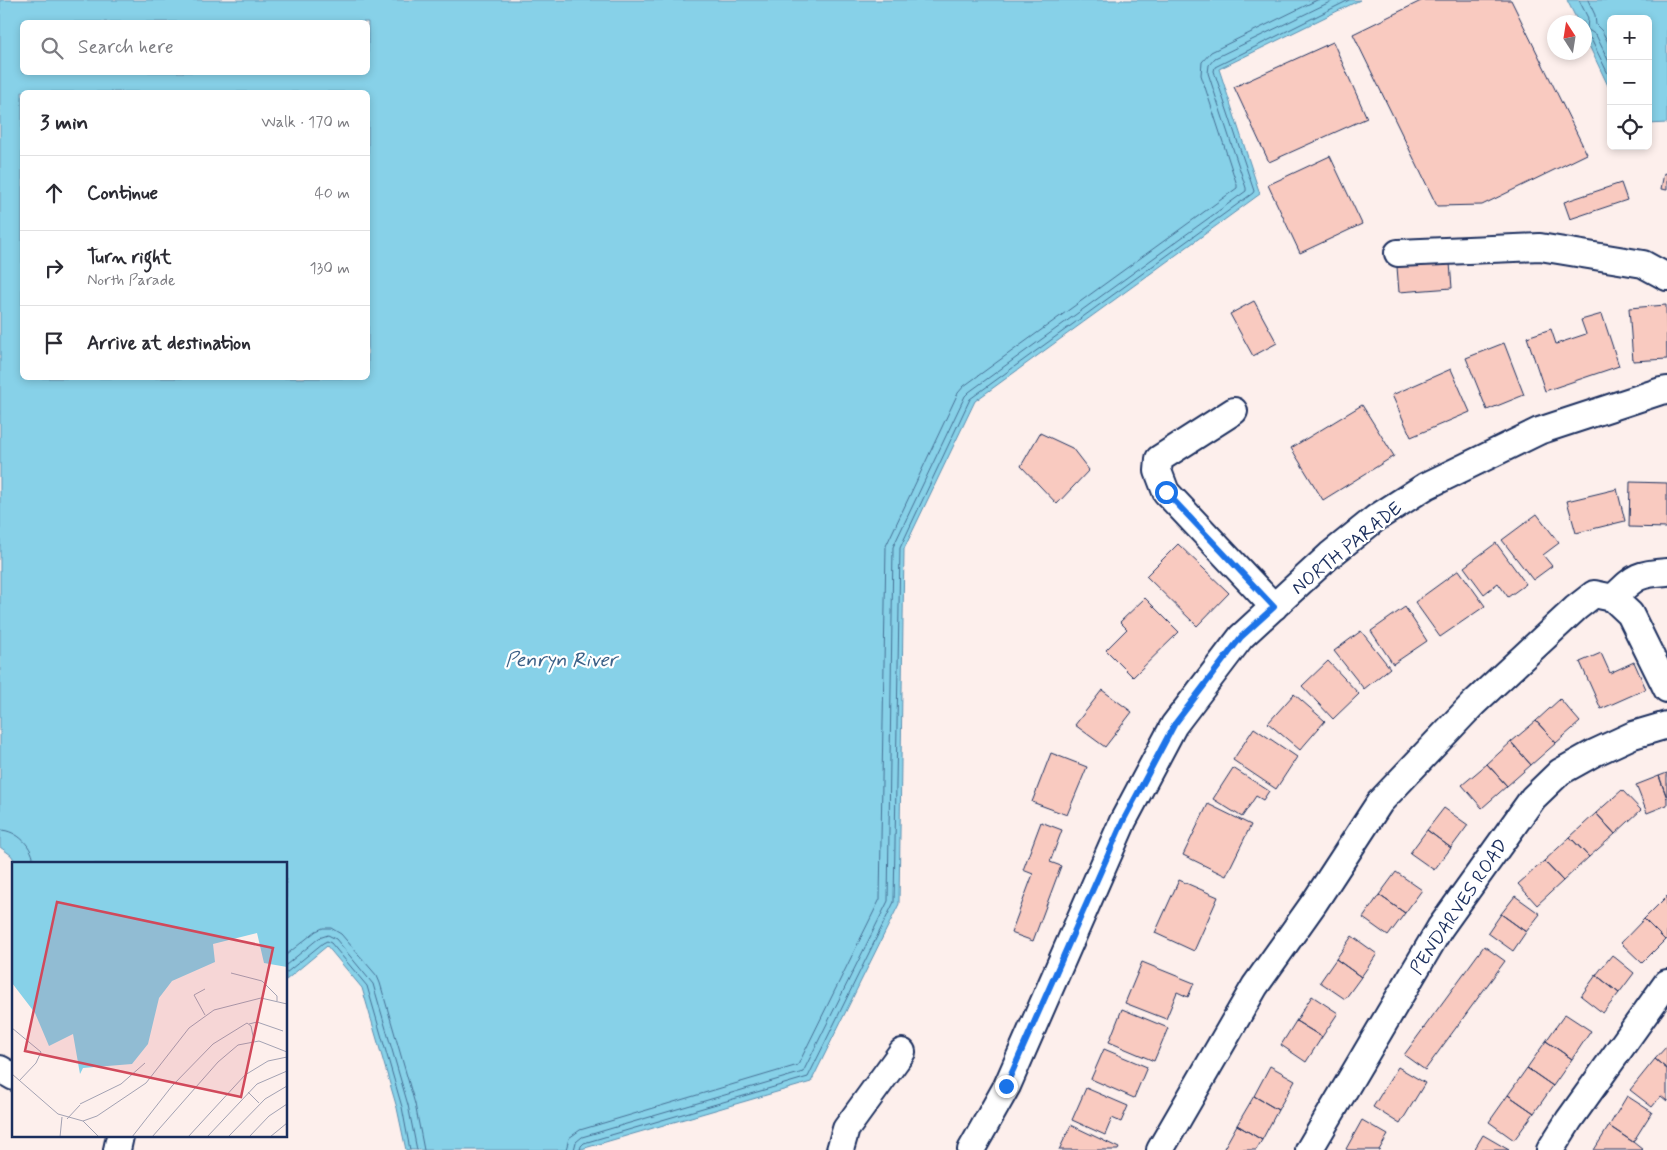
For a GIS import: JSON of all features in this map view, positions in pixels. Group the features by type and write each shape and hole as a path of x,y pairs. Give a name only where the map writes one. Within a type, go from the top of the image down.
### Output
{"street":[{"path":"1398,253 1540,247 1643,264 1667,278"},
{"name":"NORTH PARADE","path":"971,1150 1006,1086 1123,821 1174,725 1241,637 1330,555 1376,518 1426,486 1539,430 1667,390"},
{"path":"1234,411 1159,459 1158,471 1166,492 1274,607"},
{"path":"1613,598 1631,581 1644,573 1667,572"},
{"path":"1160,1150 1255,986 1314,903 1380,802 1473,704 1576,608 1594,594 1613,598 1630,614 1667,689"},
{"name":"PENDARVES ROAD","path":"1309,1150 1440,928 1533,798 1560,772 1594,753 1633,735 1667,725"},
{"path":"1550,1150 1568,1120 1667,984"},
{"path":"840,1150 846,1129 902,1052"},
{"path":"0,1069 12,1075"}],"water":[{"name":"Penryn River","path":"0,0 1360,0 1219,69 1260,194 975,401 904,549 899,904 811,1082 578,1150 406,1150 397,1108 362,988 327,946 288,978 288,862 16,862 11,855 0,847"},
{"path":"1567,0 1667,0 1667,123 1652,124 1652,15 1607,15 1607,84 1592,52 1592,15 1574,15"}],"building":[{"path":"1423,0 1511,0 1587,154 1482,205 1437,206 1353,34"},
{"path":"1333,42 1367,118 1269,162 1234,87"},
{"path":"1330,156 1362,224 1300,253 1268,185"},
{"path":"1664,173 1667,174 1667,190 1661,189"},
{"path":"1621,183 1627,200 1570,219 1564,202"},
{"path":"1450,263 1452,288 1399,292 1397,267"},
{"path":"1254,301 1277,343 1253,356 1230,314"},
{"path":"1666,305 1667,359 1633,361 1629,308"},
{"path":"1602,314 1619,366 1545,391 1527,337 1551,329 1556,344 1586,334 1581,320"},
{"path":"1504,343 1524,395 1487,410 1466,358"},
{"path":"1451,369 1470,412 1411,437 1392,395"},
{"path":"1362,405 1394,456 1323,500 1291,448"},
{"path":"1040,433 1072,448 1089,470 1057,504 1021,466"},
{"path":"1630,482 1667,483 1667,528 1629,527"},
{"path":"1617,489 1625,521 1576,533 1567,501"},
{"path":"1537,514 1559,543 1543,555 1552,566 1533,580 1502,540"},
{"path":"1496,543 1526,584 1508,597 1498,583 1484,594 1464,567"},
{"path":"1178,544 1229,593 1197,626 1146,576"},
{"path":"1459,570 1485,606 1440,637 1415,602"},
{"path":"1145,598 1179,632 1133,677 1106,650 1127,629 1120,622"},
{"path":"1405,607 1427,641 1393,664 1371,631"},
{"path":"1361,631 1390,668 1364,689 1334,651"},
{"path":"1601,653 1610,673 1634,662 1646,689 1601,709 1580,662"},
{"path":"1328,661 1359,694 1333,719 1302,686"},
{"path":"1102,690 1132,712 1105,747 1075,725"},
{"path":"1294,694 1325,721 1300,750 1268,723"},
{"path":"1560,699 1580,722 1556,743 1536,721"},
{"path":"1536,721 1556,743 1531,765 1511,742"},
{"path":"1254,728 1297,757 1276,789 1233,760"},
{"path":"1511,742 1531,765 1507,786 1487,764"},
{"path":"1051,753 1087,767 1067,815 1032,802"},
{"path":"1487,764 1507,786 1482,808 1462,785"},
{"path":"1233,768 1269,791 1263,800 1256,796 1242,817 1213,799"},
{"path":"1667,773 1667,798 1659,776"},
{"path":"1659,776 1667,798 1667,805 1647,813 1636,785"},
{"path":"1622,790 1641,810 1615,834 1596,813"},
{"path":"1208,804 1251,825 1226,876 1183,855"},
{"path":"1444,808 1468,825 1451,848 1427,830"},
{"path":"1596,813 1615,834 1589,857 1570,837"},
{"path":"1041,822 1062,830 1050,862 1061,866 1033,941 1011,933 1033,874 1023,870"},
{"path":"1427,830 1451,848 1434,870 1410,853"},
{"path":"1570,837 1589,857 1563,881 1544,861"},
{"path":"1544,861 1563,881 1537,905 1518,884"},
{"path":"1396,872 1422,890 1405,913 1379,895"},
{"path":"1179,880 1218,897 1194,951 1155,933"},
{"path":"1379,895 1405,913 1388,936 1363,918"},
{"path":"1515,896 1540,914 1526,932 1501,914"},
{"path":"1667,896 1667,938 1665,940 1644,919"},
{"path":"1501,914 1526,932 1513,951 1488,933"},
{"path":"1644,919 1665,940 1642,963 1621,943"},
{"path":"1352,936 1377,954 1361,977 1336,959"},
{"path":"1484,946 1505,961 1425,1070 1404,1055"},
{"path":"1612,955 1634,973 1619,993 1596,975"},
{"path":"1336,959 1361,977 1345,999 1320,982"},
{"path":"1142,962 1194,983 1188,997 1177,992 1166,1019 1125,1003"},
{"path":"1596,975 1619,993 1603,1013 1581,996"},
{"path":"1312,996 1338,1013 1322,1037 1296,1021"},
{"path":"1122,1009 1168,1028 1154,1061 1109,1042"},
{"path":"1565,1014 1591,1031 1572,1059 1546,1041"},
{"path":"1296,1021 1322,1037 1306,1062 1281,1045"},
{"path":"1546,1041 1572,1059 1553,1086 1527,1068"},
{"path":"1667,1046 1667,1069 1655,1059"},
{"path":"1104,1049 1147,1067 1134,1098 1091,1079"},
{"path":"1655,1059 1667,1069 1667,1101 1661,1096 1652,1107 1630,1090"},
{"path":"1270,1066 1295,1080 1278,1110 1254,1096"},
{"path":"1398,1067 1425,1083 1400,1124 1373,1107"},
{"path":"1527,1068 1553,1086 1534,1113 1508,1095"},
{"path":"1086,1088 1128,1106 1121,1122 1112,1118 1105,1135 1072,1120"},
{"path":"1508,1095 1534,1113 1514,1140 1489,1122"},
{"path":"1254,1096 1278,1110 1262,1140 1237,1125"},
{"path":"1627,1096 1652,1112 1633,1142 1609,1126"},
{"path":"1362,1120 1388,1135 1379,1150 1346,1149"},
{"path":"1071,1125 1119,1148 1118,1150 1059,1150"},
{"path":"1237,1125 1262,1140 1256,1150 1223,1150"},
{"path":"1609,1126 1633,1142 1643,1150 1594,1150"},
{"path":"1483,1135 1509,1150 1474,1150"}],"route":[{"path":"1006,1086 1123,821 1174,725 1241,637 1274,607 1166,492"}]}
